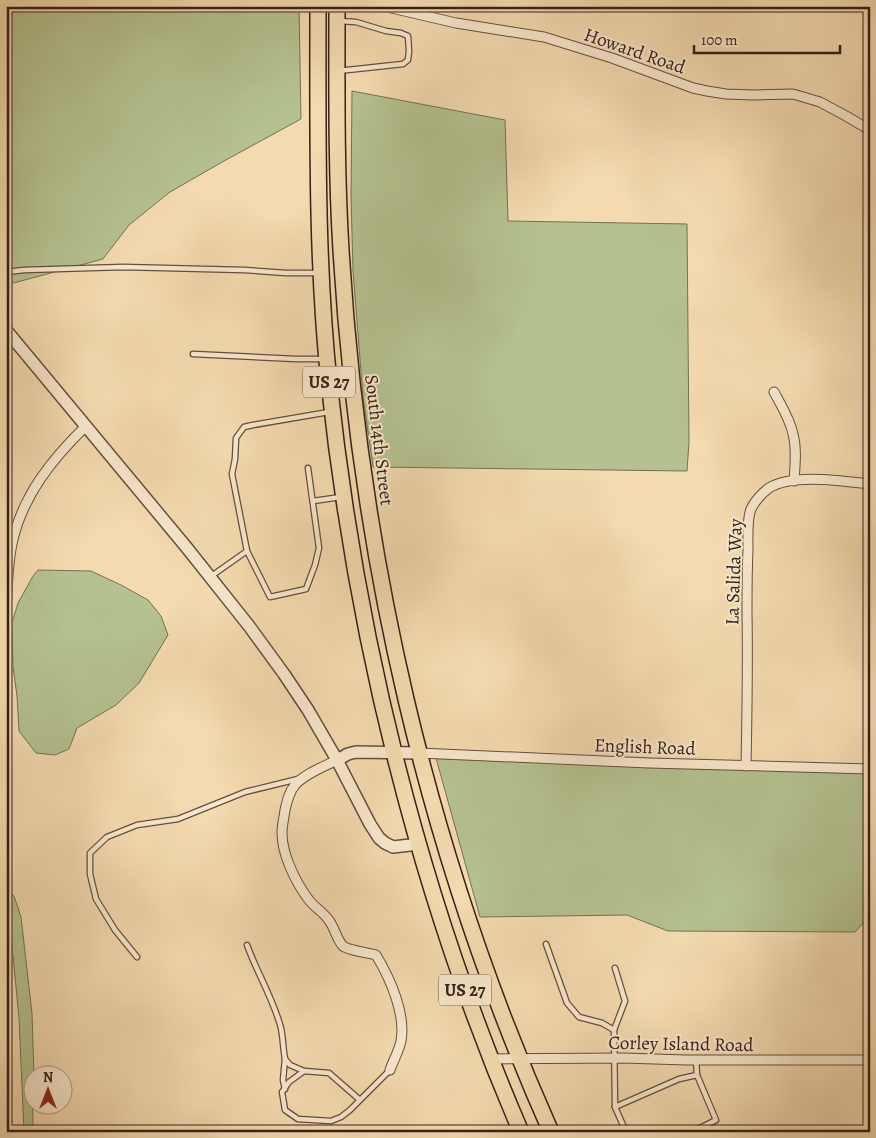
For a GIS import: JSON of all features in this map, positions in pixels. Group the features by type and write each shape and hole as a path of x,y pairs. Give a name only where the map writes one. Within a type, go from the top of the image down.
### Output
{"highway":[{"name":"US 27","path":"318,6 318,186 327,359 344,496 360,595 394,752 419,844 452,952 520,1132"},
{"name":"South 14th Street","path":"337,14 338,187 345,302 353,388 370,517 403,689 419,753"},
{"path":"322,274 330,276 336,283 345,302"},
{"name":"US 27","path":"419,753 460,893 491,984 519,1058 551,1132"}],"street":[{"name":"Howard Road","path":"384,6 456,23 550,39 612,58 693,88 726,94 793,94 820,102 870,130"},
{"path":"6,330 249,626 308,710 379,838 393,847 419,844"},
{"path":"774,392 793,434 795,448 794,481"},
{"path":"6,617 8,571 17,524 33,490 47,468 64,447 86,426"},
{"name":"La Salida Way","path":"746,766 748,677 747,573 750,512 766,490 783,482 824,480 870,484"},
{"path":"390,1070 401,1040 401,1016 386,972 376,956 342,945 330,921 304,892 296,879 284,849 283,824 290,792 295,784 348,754 356,752 419,753"},
{"name":"English Road","path":"419,753 649,764 870,769"},
{"name":"Corley Island Road","path":"491,1059 870,1060"}],"lane":[{"path":"337,14 356,22 408,36 409,51 408,60 403,64 337,71"},
{"path":"6,272 123,267 322,274"},
{"path":"193,354 327,359"},
{"path":"308,468 318,548 315,565 306,589 270,597 247,551 232,474 236,438 244,428 253,425 333,411"},
{"path":"312,501 344,496"},
{"path":"210,577 247,551"},
{"path":"136,957 96,899 90,874 90,853 107,837 137,824 178,818 245,792 301,779"},
{"path":"546,944 567,1003 579,1017 602,1023 614,1030"},
{"path":"247,945 281,1029 285,1059 283,1080 285,1089"},
{"path":"615,968 625,1001 614,1030 615,1108 626,1132"},
{"path":"285,1059 290,1065 304,1071 329,1073 360,1100"},
{"path":"692,1132 716,1120 697,1076 696,1060"},
{"path":"304,1071 289,1082 282,1092 285,1110 298,1119 331,1122 350,1110 390,1070"},
{"path":"615,1108 679,1079 697,1076"}],"green space":[{"path":"6,6 299,6 301,119 170,192 129,225 103,259 6,285"},
{"path":"352,91 505,120 508,221 687,224 689,442 687,471 373,467 363,397 353,271 351,196"},
{"path":"38,570 91,571 121,585 148,600 161,616 168,635 139,683 116,705 77,728 69,749 55,755 36,753 19,731 13,667 12,623 18,603"},
{"path":"436,758 870,769 870,916 855,932 668,931 627,915 480,917"},
{"path":"6,890 14,896 21,917 32,1014 34,1066 22,1066 22,1086 19,1018 10,925 6,914"},
{"path":"23,1116 33,1116 33,1125 37,1132 24,1132"}]}
